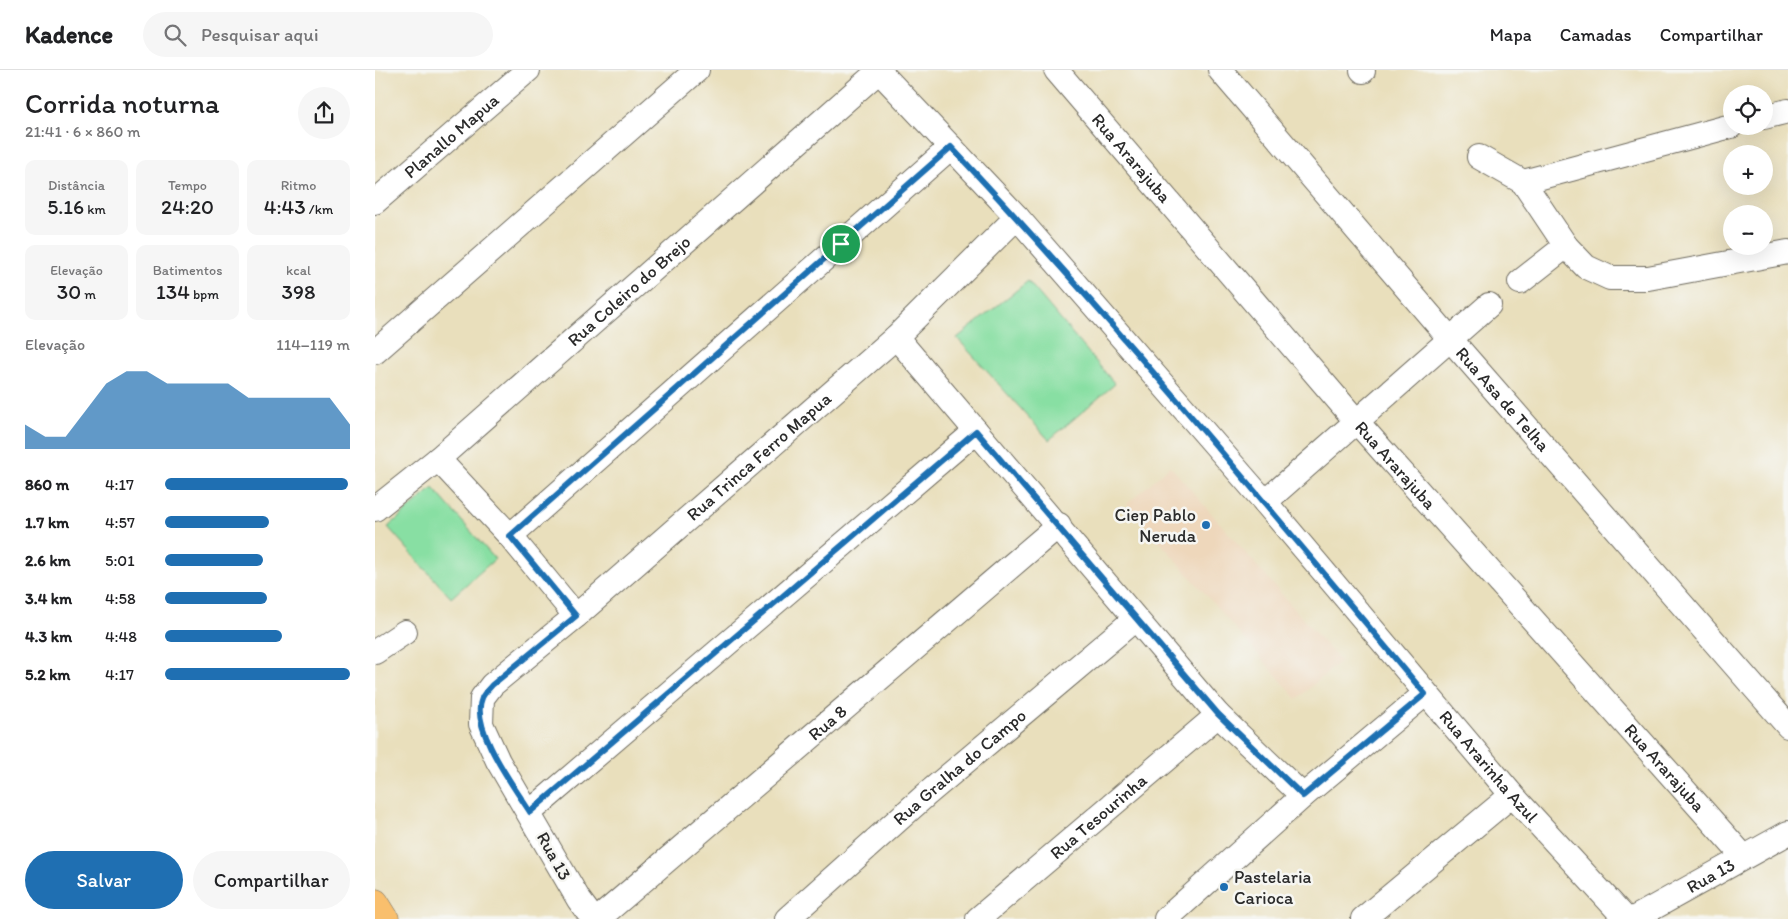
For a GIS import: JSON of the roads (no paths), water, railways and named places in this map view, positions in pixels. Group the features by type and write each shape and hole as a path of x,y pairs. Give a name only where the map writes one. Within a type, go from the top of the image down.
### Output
{"main road":[{"path":"375,903 385,919"}],"street":[{"name":"Planallo Mapua","path":"375,202 528,70"},
{"path":"375,352 697,70"},
{"name":"Rua Ararinha Azul","path":"880,70 1017,217 1265,502 1512,795 1626,919"},
{"name":"Rua Coleiro do Brejo","path":"375,509 438,459 880,70"},
{"name":"Rua Ararajuba","path":"1056,70 1357,422 1743,856"},
{"name":"Rua Asa de Telha","path":"1220,70 1451,340 1788,726"},
{"path":"1773,115 1788,111"},
{"path":"1523,182 1723,128"},
{"path":"510,536 951,147"},
{"path":"1479,157 1523,182 1566,246 1586,267 1611,278 1648,278 1788,252"},
{"name":"Rua Trinca Ferro Mapua","path":"492,685 576,616 896,337 1017,217"},
{"path":"1520,282 1566,246"},
{"path":"1265,502 1489,305"},
{"path":"896,337 1059,525 1135,619 1218,714 1303,796"},
{"path":"530,812 976,431"},
{"path":"438,459 510,536 576,616"},
{"name":"Rua 8","path":"598,919 1059,525"},
{"name":"Rua Gralha do Campo","path":"787,919 927,794 1135,619"},
{"path":"375,652 405,632"},
{"name":"Rua 13","path":"492,685 482,698 481,724 499,761 579,900 593,919"},
{"path":"1166,919 1303,796 1425,694"},
{"name":"Rua Tesourinha","path":"978,919 1218,714"},
{"path":"1363,919 1512,795"},
{"name":"Rua 13","path":"1633,919 1743,856 1788,833"}],"place":[{"name":"Ciep Pablo Neruda","path":"1206,525"},
{"name":"Pastelaria Carioca","path":"1224,887"}]}
